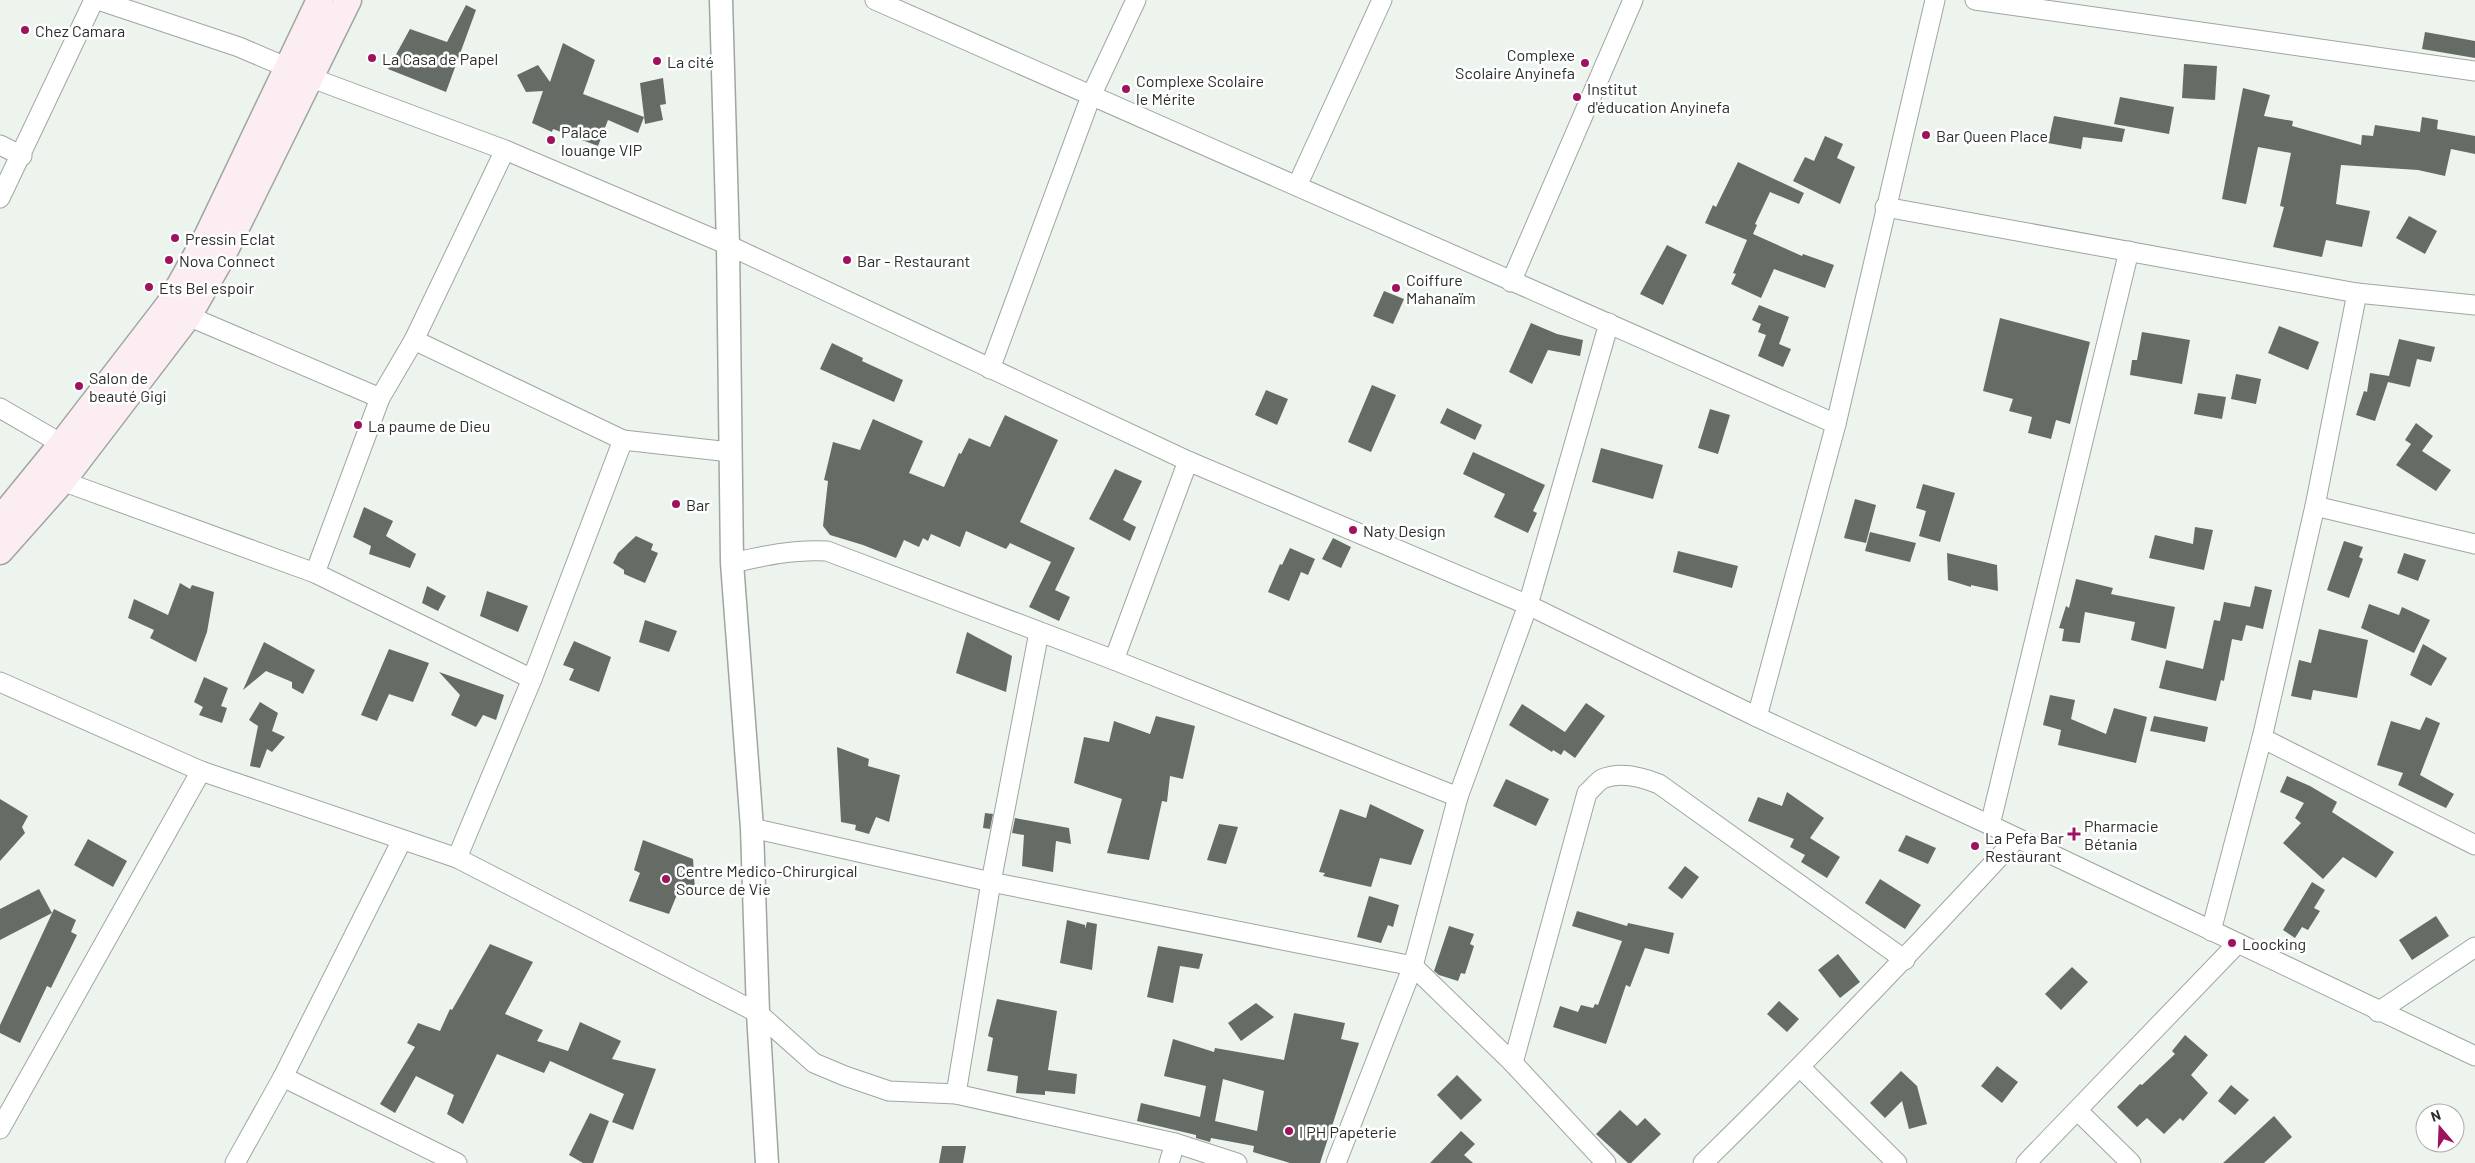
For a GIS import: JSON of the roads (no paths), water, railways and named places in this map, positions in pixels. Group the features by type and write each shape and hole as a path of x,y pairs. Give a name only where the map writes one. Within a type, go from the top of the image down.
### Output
{"main road":[{"path":"0,551 62,481 188,316 221,258 298,72 320,0"},
{"path":"0,520 62,444 168,306 298,72 348,0"}],"street":[{"path":"0,198 96,0 239,47 298,72 505,150 728,245 1188,461 1528,605 1757,718 1990,825 2378,1012 2475,1056"},
{"path":"720,0 728,245 732,563 752,828 758,1014 767,1163"},
{"path":"875,0 903,6 1091,96 1836,424"},
{"path":"990,369 1091,96 1136,0"},
{"path":"1297,186 1382,0"},
{"path":"1511,282 1634,0"},
{"path":"1757,718 1836,424 1885,207 1935,0"},
{"path":"1975,0 2475,71"},
{"path":"0,145 22,156"},
{"path":"315,573 380,398 414,340 505,150"},
{"path":"1885,207 2357,293 2475,305"},
{"path":"1990,825 2129,251"},
{"path":"2211,931 2262,738 2314,506 2357,293"},
{"path":"188,316 380,398"},
{"path":"1336,1163 1413,966 1458,797 1528,605 1609,323"},
{"path":"414,340 623,440 730,452"},
{"path":"0,408 62,444"},
{"path":"457,858 532,679 623,440"},
{"path":"1114,660 1188,461"},
{"path":"62,481 315,573 532,679"},
{"path":"2314,506 2475,544"},
{"path":"732,563 773,553 810,550 827,551 1114,660 1458,797"},
{"path":"956,1094 991,882 1039,632"},
{"path":"0,682 201,771 457,858 758,1014 814,1063 889,1090 956,1094 1175,1143 1237,1163"},
{"path":"2262,738 2475,845"},
{"path":"0,1129 201,771"},
{"path":"1512,1063 1588,793 1601,779 1621,775 1641,777 1659,784 1905,960"},
{"path":"752,828 991,882 1413,966 1512,1063 1606,1163"},
{"path":"1703,1163 1801,1068 1905,960 2016,838"},
{"path":"235,1163 283,1077 402,840"},
{"path":"2026,1163 2238,944"},
{"path":"2378,1012 2475,947"},
{"path":"1801,1068 1896,1163"},
{"path":"283,1077 457,1163"},
{"path":"2078,1111 2131,1163"},
{"path":"1169,1163 1175,1143"}],"place":[{"name":"Chez Camara","path":"25,30"},
{"name":"La Casa de Papel","path":"372,58"},
{"name":"La cité","path":"657,61"},
{"name":"Complexe Scolaire Anyinefa","path":"1585,63"},
{"name":"Complexe Scolaire le Mérite","path":"1126,89"},
{"name":"Institut d'éducation Anyinefa","path":"1577,97"},
{"name":"Bar Queen Place","path":"1926,135"},
{"name":"Palace louange VIP","path":"551,140"},
{"name":"Pressin Eclat","path":"175,238"},
{"name":"Nova Connect","path":"169,260"},
{"name":"Bar - Restaurant","path":"847,260"},
{"name":"Ets Bel espoir","path":"149,287"},
{"name":"Coiffure Mahanaïm","path":"1396,288"},
{"name":"Salon de beauté Gigi","path":"79,386"},
{"name":"La paume de Dieu","path":"358,425"},
{"name":"Bar","path":"676,504"},
{"name":"Naty Design","path":"1353,530"},
{"name":"Pharmacie Bétania","path":"2074,834"},
{"name":"La Pefa Bar Restaurant","path":"1975,846"},
{"name":"Centre Medico-Chirurgical Source de Vie","path":"666,879"},
{"name":"Loocking","path":"2232,943"},
{"name":"I PH Papeterie","path":"1289,1131"}]}
